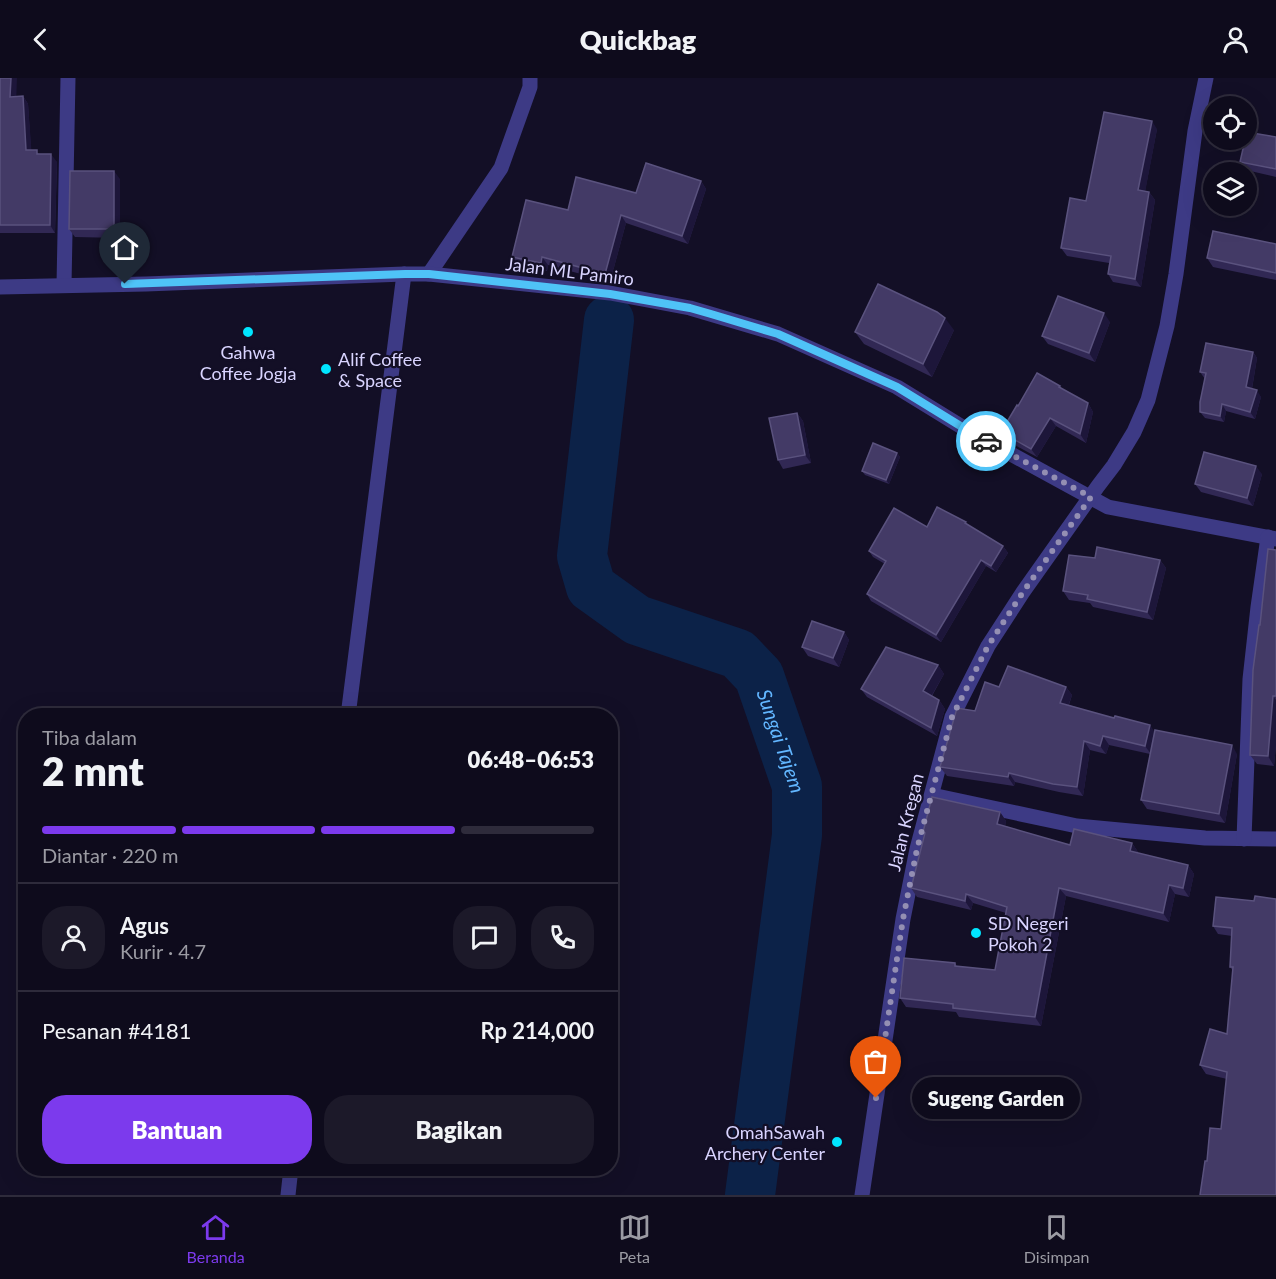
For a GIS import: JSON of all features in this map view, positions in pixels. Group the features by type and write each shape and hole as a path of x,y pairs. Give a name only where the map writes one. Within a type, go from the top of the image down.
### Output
{"street":[{"path":"64,285 68,78"},
{"path":"429,274 501,168 530,87 530,78"},
{"name":"Jalan Kregan","path":"862,1195 903,919 917,849 952,717 988,646 1023,592 1114,465 1134,432 1148,400 1167,326 1195,131 1206,78"},
{"path":"349,708 405,274"},
{"name":"Jalan ML Pamiro","path":"0,287 429,274 610,294 690,308 778,334 897,387 967,430 1108,507 1272,538"},
{"path":"1244,839 1250,679 1258,607 1272,538"},
{"path":"932,795 1077,826 1205,838 1276,839"},
{"path":"288,1195 290,1176"}],"building":[{"path":"0,78 11,78 10,97 23,96 26,150 37,150 37,154 51,154 50,225 0,225"},
{"path":"1104,112 1152,121 1138,190 1149,192 1135,279 1108,274 1111,256 1061,248 1070,198 1086,201"},
{"path":"1257,134 1276,137 1276,169 1257,165 1257,162 1240,162 1243,150 1257,150"},
{"path":"646,163 701,181 682,236 621,215 605,274 542,257 541,263 512,257 526,200 568,210 576,177 636,193"},
{"path":"70,171 114,171 114,229 69,229"},
{"path":"1213,231 1276,244 1276,273 1207,258"},
{"path":"878,284 945,318 923,364 855,332"},
{"path":"1058,296 1104,313 1089,353 1042,336"},
{"path":"1206,343 1253,352 1246,387 1257,390 1250,412 1222,404 1220,416 1200,412 1206,373 1200,372"},
{"path":"1037,373 1088,403 1080,434 1050,418 1031,449 1001,432"},
{"path":"797,413 805,455 778,460 769,418"},
{"path":"873,443 897,453 886,480 862,471"},
{"path":"1204,452 1256,466 1247,498 1195,484"},
{"path":"937,507 966,522 1003,546 991,566 981,560 936,635 867,594 886,561 869,551 894,508 927,527"},
{"path":"1097,547 1160,560 1147,612 1087,599 1088,595 1063,591 1069,555 1095,558"},
{"path":"1268,549 1276,550 1276,696 1273,696 1268,756 1250,755 1253,670"},
{"path":"812,621 844,632 833,658 802,647"},
{"path":"886,647 938,665 923,691 939,700 931,728 861,689"},
{"path":"1008,666 1066,687 1060,703 1150,725 1145,746 1103,736 1100,746 1084,741 1077,787 1053,784 1009,773 1008,777 940,767 957,708 975,711 985,682 999,687"},
{"path":"1155,730 1232,745 1219,814 1141,800"},
{"path":"932,797 1000,812 997,824 1070,845 1074,829 1132,843 1130,851 1188,865 1183,888 1169,885 1163,913 1059,888 1035,1017 953,1008 953,1004 900,998 904,958 995,970 1007,907 966,894 965,901 911,888"},
{"path":"1255,896 1276,899 1276,1195 1200,1195 1205,1161 1207,1161 1210,1128 1221,1129 1227,1072 1200,1065 1210,1029 1227,1034 1233,967 1230,967 1232,928 1213,926 1216,897 1254,901"}],"waterway":[{"name":"Sungai Tajem","path":"609,320 582,556 591,587 637,620 738,654 759,676 797,786 797,835 750,1195"}],"way so far":[{"path":"876,1098 903,919 917,849 952,717 988,646 1023,592 1091,497 986,441"}],"place":[{"name":"Gahwa Coffee Jogja","path":"248,332"},
{"name":"Alif Coffee & Space","path":"326,369"},
{"name":"SD Negeri Pokoh 2","path":"976,933"},
{"name":"Sugeng Garden","path":"876,1098"},
{"name":"OmahSawah Archery Center","path":"837,1142"}],"route":[{"path":"125,284 429,274 610,294 690,308 778,334 897,387 986,441"}]}
